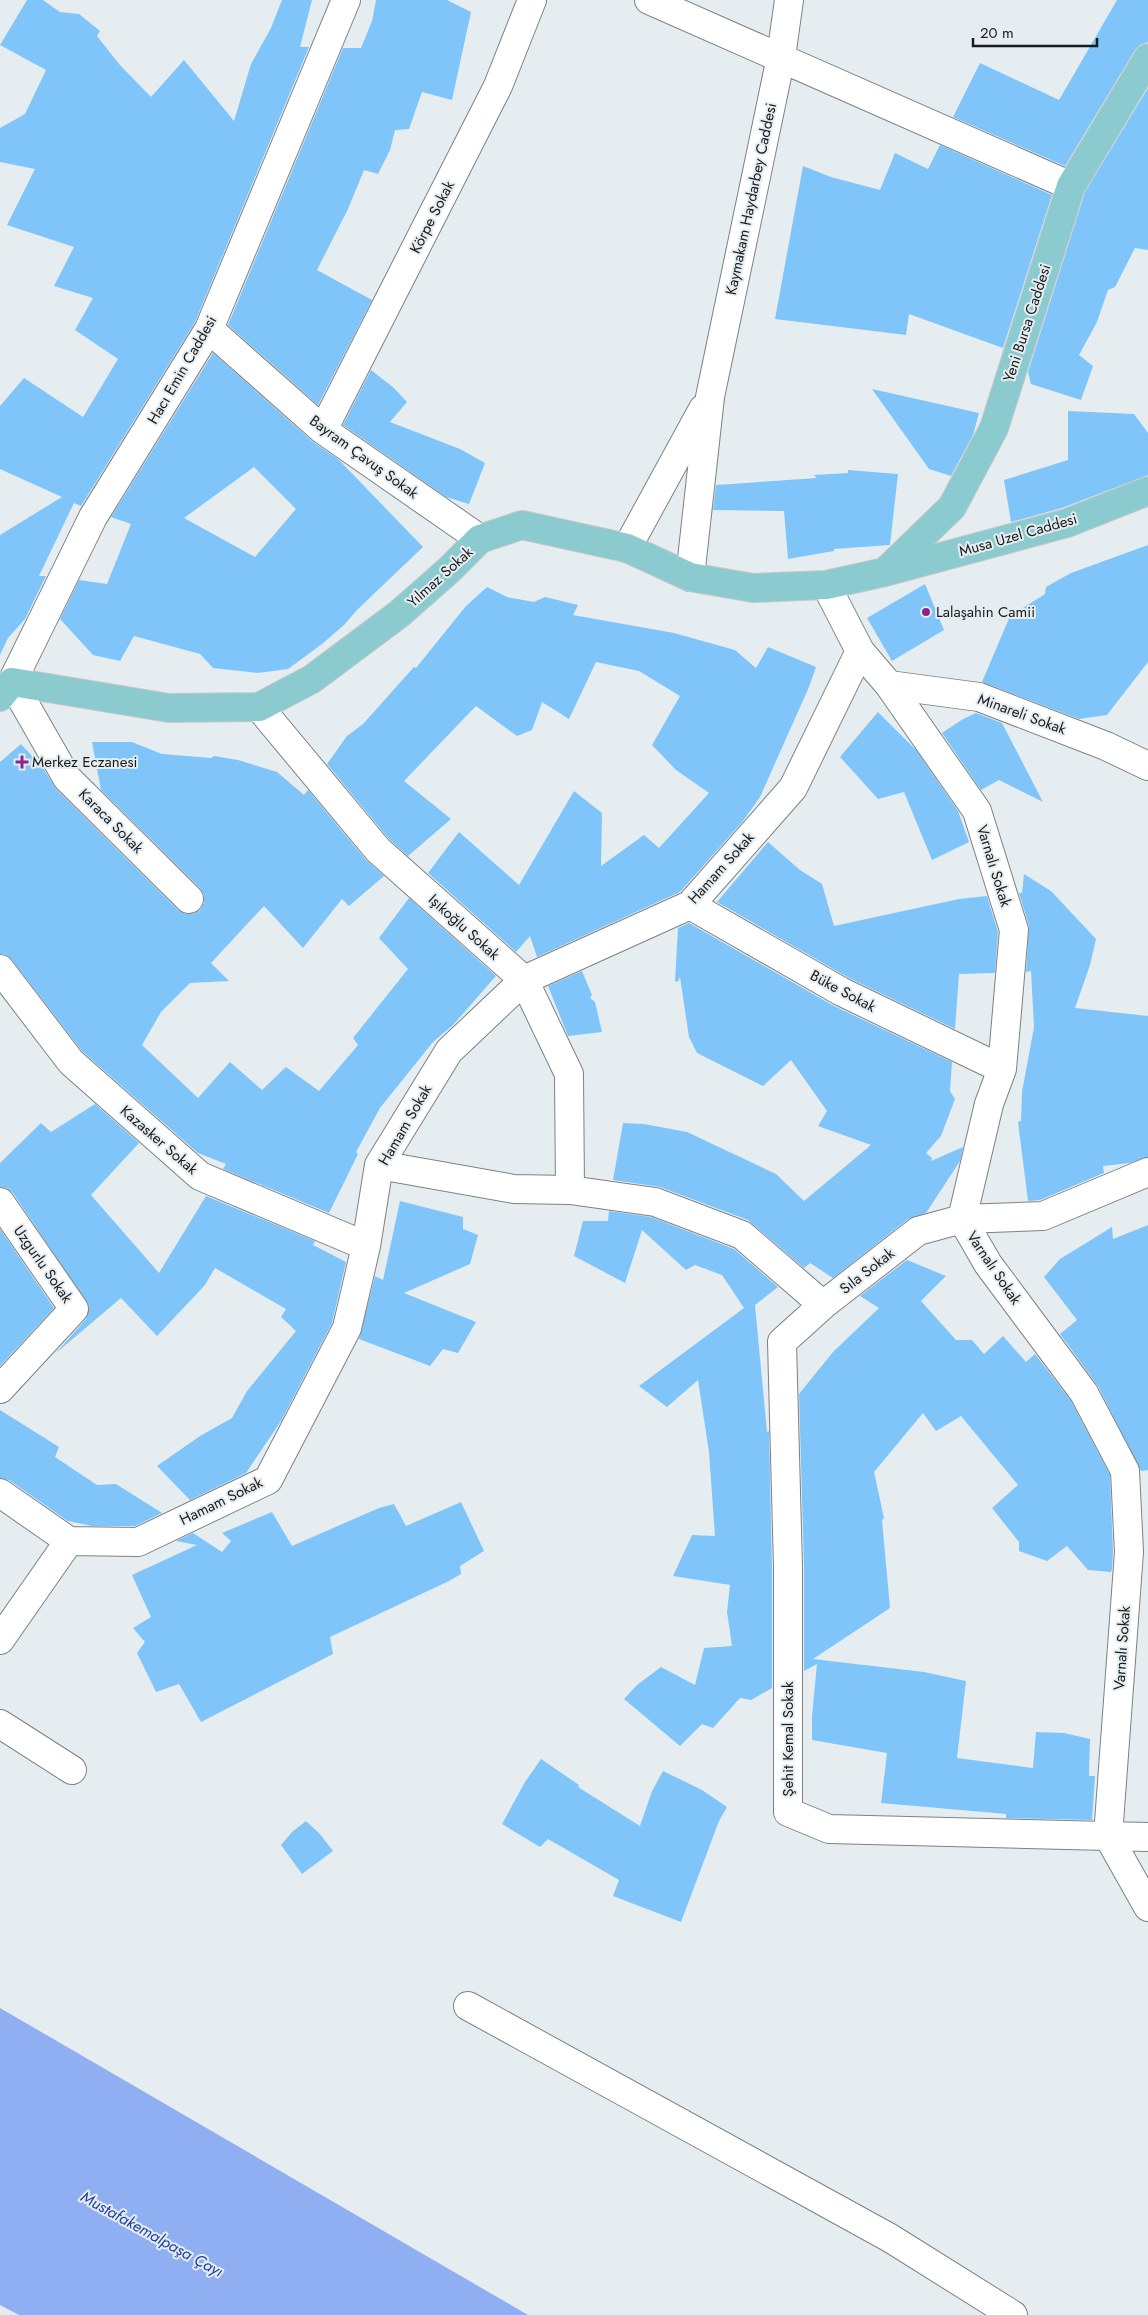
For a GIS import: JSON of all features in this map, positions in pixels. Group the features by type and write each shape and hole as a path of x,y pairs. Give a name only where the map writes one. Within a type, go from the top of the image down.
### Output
{"main road":[{"name":"Yeni Bursa Caddesi","path":"885,572 952,507 994,428 1071,186 1148,58"},
{"name":"Musa Uzel Caddesi","path":"885,572 1067,523 1148,491"},
{"name":"Yılmaz Sokak","path":"6,690 169,708 259,707 312,679 399,614 449,570 480,539 522,525 627,548 690,577 754,588 826,586 885,572"}],"street":[{"name":"Körpe Sokak","path":"323,430 498,86 532,0"},
{"path":"649,0 1071,186"},
{"name":"Kaymakam Haydarbey Caddesi","path":"690,577 710,397 781,57 788,0"},
{"name":"Hacı Emin Caddesi","path":"6,690 93,517 209,329 343,2"},
{"name":"Bayram Çavuş Sokak","path":"209,329 323,430 480,539"},
{"name":"Kaymakam Haydarbey Caddesi","path":"627,548 710,397"},
{"name":"Varnalı Sokak","path":"826,586 860,651 889,685 977,811 1014,930 1002,1069 989,1104 962,1219 988,1264 1084,1393 1125,1471 1138,1552 1108,1836"},
{"name":"Hamam Sokak","path":"69,1541 138,1542 268,1480 347,1328 366,1246 379,1165 448,1050 524,980 690,905 792,788 860,651"},
{"name":"Minareli Sokak","path":"889,685 979,697 1106,746 1148,766"},
{"name":"Karaca Sokak","path":"6,690 67,778 189,899"},
{"name":"Işıkoğlu Sokak","path":"259,707 378,850 524,980 569,1074 570,1190"},
{"name":"Büke Sokak","path":"690,905 842,992 1002,1069"},
{"name":"Kazasker Sokak","path":"0,969 70,1062 200,1176 366,1246"},
{"path":"379,1165 514,1189 570,1190 655,1202 742,1235 822,1305"},
{"name":"Sıla Sokak","path":"782,1342 822,1305 918,1231 962,1219 1044,1216 1148,1172"},
{"name":"Uzgurlu Sokak","path":"0,1202 74,1309 0,1390"},
{"name":"Şehit Kemal Sokak","path":"782,1342 788,1557 788,1812 829,1829 1108,1836"},
{"path":"0,1493 69,1541 0,1640"},
{"path":"0,1724 72,1770"},
{"path":"1108,1836 1148,1837"},
{"path":"1108,1836 1148,1907"},
{"path":"468,2006 890,2238 1014,2315"}],"water":[{"name":"Mustafakemalpaşa Çayı","path":"0,2008 528,2315 19,2315 0,2305"}],"building":[{"path":"27,0 43,0 60,12 79,14 100,31 97,36 119,64 151,97 184,60 234,121 251,64 271,28 282,0 312,0 300,47 309,47 195,322 81,506 74,503 39,576 46,576 25,619 8,638 0,655 0,535 62,497 0,469 0,406 24,378 83,417 118,359 75,330 93,298 54,286 74,247 7,225 35,169 0,162 0,128 25,114 46,70 0,45"},
{"path":"376,0 447,0 471,12 452,100 422,92 409,129 395,130 390,150 378,174 364,170 348,209 317,270 372,300 318,405 228,325 343,48 361,48 372,21"},
{"path":"1117,0 1148,0 1148,42 1140,45 1135,50 1065,166 953,117 980,63 1059,100"},
{"path":"1148,88 1148,250 1135,248 1115,287 1108,290 1097,322 1079,355 1093,366 1081,400 1031,384 1028,372 1085,192"},
{"path":"940,145 1052,195 1003,348 909,314 906,335 775,319 803,166 831,177 880,190 895,153 928,169"},
{"path":"213,353 313,442 339,460 423,547 358,609 344,625 288,669 258,673 213,668 200,654 134,636 120,661 93,655 60,619 79,580 107,584 131,524 111,517","holes":["254,467 296,509 255,557 184,518"]},
{"path":"371,370 394,388 407,402 390,422 460,449 485,463 469,504 446,497 343,425"},
{"path":"872,389 979,413 973,435 951,476 929,469"},
{"path":"1068,411 1134,414 1148,433 1148,475 1062,508 1011,522 1004,480 1068,460"},
{"path":"848,470 898,474 890,545 834,549 834,551 788,559 784,511 713,510 716,485 817,478 814,475 848,473"},
{"path":"1148,545 1148,662 1107,715 1079,719 982,682 1010,616 1045,594 1046,587 1071,573"},
{"path":"925,584 944,630 892,661 867,618"},
{"path":"487,587 507,597 534,602 545,597 578,605 573,615 674,633 735,650 756,668 768,647 816,667 760,797 743,821 680,892 537,957 530,936 516,952 428,873 459,832 519,885 574,791 602,813 601,866 644,835 659,848 709,793 676,770 652,745 680,696 639,671 596,662 569,719 542,702 532,730 517,736 476,706 404,781 451,819 408,856 389,839 327,764 347,736 363,724 414,667 416,668 466,606"},
{"path":"878,712 916,750 958,811 969,842 932,860 904,792 878,799 840,757"},
{"path":"976,713 1002,723 1043,802 999,780 981,790 942,733"},
{"path":"92,742 132,742 162,754 211,758 214,756 238,760 277,772 304,795 308,790 366,860 384,876 349,906 342,899 303,948 264,906 211,963 229,981 190,983 161,1012 142,1045 198,1098 230,1062 262,1090 286,1067 319,1091 358,1045 353,1038 408,969 379,938 409,898 496,976 453,1025 433,1042 380,1108 356,1152 358,1154 329,1213 223,1169 226,1164 198,1153 82,1051 12,960 6,955 0,954 0,762 21,744 43,768 56,789 178,910 185,914 193,914 200,910 204,903 204,895 200,888 101,790"},
{"path":"768,842 800,870 822,884 834,926 959,899 987,896 998,932 995,973 959,974 955,1029 849,978 717,902"},
{"path":"1024,874 1051,891 1096,939 1090,965 1075,1008 1148,1016 1148,1157 1130,1163 1103,1166 1104,1173 1040,1200 1028,1201 1018,1122 1021,1121 1022,1092 1034,1027 1031,971 1026,972 1029,926 1019,893 1022,893"},
{"path":"689,923 834,1006 952,1062 950,1091 955,1099 941,1136 926,1153 932,1158 931,1161 963,1147 960,1161 926,1213 908,1219 833,1278 810,1263 804,1268 748,1220 660,1187 613,1180 623,1123 644,1124 687,1132 776,1174 804,1201 871,1145 818,1126 827,1111 791,1060 763,1086 697,1053 689,1037 680,977 678,982 675,981 678,928"},
{"path":"582,971 592,995 590,998 595,1002 602,1032 568,1036 548,986"},
{"path":"95,1104 139,1143 91,1195 159,1273 206,1196 315,1241 313,1245 346,1262 332,1323 281,1421 246,1473 190,1500 157,1466 200,1436 232,1418 247,1391 296,1331 281,1317 286,1309 215,1268 205,1285 157,1336 121,1298 56,1353 86,1319 89,1306 13,1193 7,1188 0,1187 0,1163 41,1123 51,1132"},
{"path":"400,1201 463,1217 463,1229 478,1235 470,1264 404,1293 476,1322 458,1353 443,1349 430,1366 359,1339 375,1276 383,1280"},
{"path":"609,1211 651,1217 734,1249 778,1287 755,1305 767,1432 769,1431 772,1688 751,1700 740,1698 713,1728 702,1724 680,1746 624,1699 637,1685 661,1667 695,1685 704,1648 732,1646 727,1612 730,1585 673,1576 692,1535 715,1536 709,1452 698,1380 667,1407 639,1386 744,1308 722,1275 695,1265 686,1270 642,1230 625,1283 574,1256 583,1221 608,1221"},
{"path":"1148,1225 1148,1470 1141,1471 1098,1386 1060,1334 1077,1320 1044,1277 1060,1259 1112,1227 1113,1239"},
{"path":"0,1229 54,1308 0,1366"},
{"path":"907,1260 946,1276 921,1301 956,1340 972,1340 984,1354 1003,1336 1026,1362 1035,1354 1071,1401 1110,1475 1112,1569 1111,1572 1088,1570 1067,1546 1047,1561 1019,1551 1019,1542 992,1508 1018,1485 961,1416 936,1431 923,1413 874,1472 884,1518 882,1520 890,1608 813,1659 924,1672 966,1681 957,1758 1033,1768 1036,1732 1064,1733 1090,1739 1089,1776 1095,1776 1092,1820 1006,1818 1006,1814 881,1803 887,1753 812,1740 812,1716 817,1664 804,1671 804,1567 799,1394 833,1352 879,1308 860,1296"},
{"path":"0,1410 59,1447 55,1457 97,1485 116,1484 162,1513 135,1526 92,1526 68,1521 9,1480 0,1478"},
{"path":"461,1502 484,1551 460,1566 461,1574 449,1581 330,1637 333,1654 201,1722 179,1684 156,1692 137,1653 145,1642 133,1628 151,1617 132,1575 197,1545 176,1541 193,1533 222,1552 231,1541 222,1533 272,1512 292,1546 379,1508 394,1504 406,1526"},
{"path":"541,1759 579,1785 578,1787 640,1826 652,1791 663,1771 702,1790 727,1807 719,1821 681,1922 613,1896 619,1880 548,1839 540,1847 502,1824 525,1782"},
{"path":"306,1821 320,1834 333,1851 302,1874 281,1845 292,1832"}],"place":[{"name":"Lalaşahin Camii","path":"926,612"},
{"name":"Merkez Eczanesi","path":"22,762"}]}
